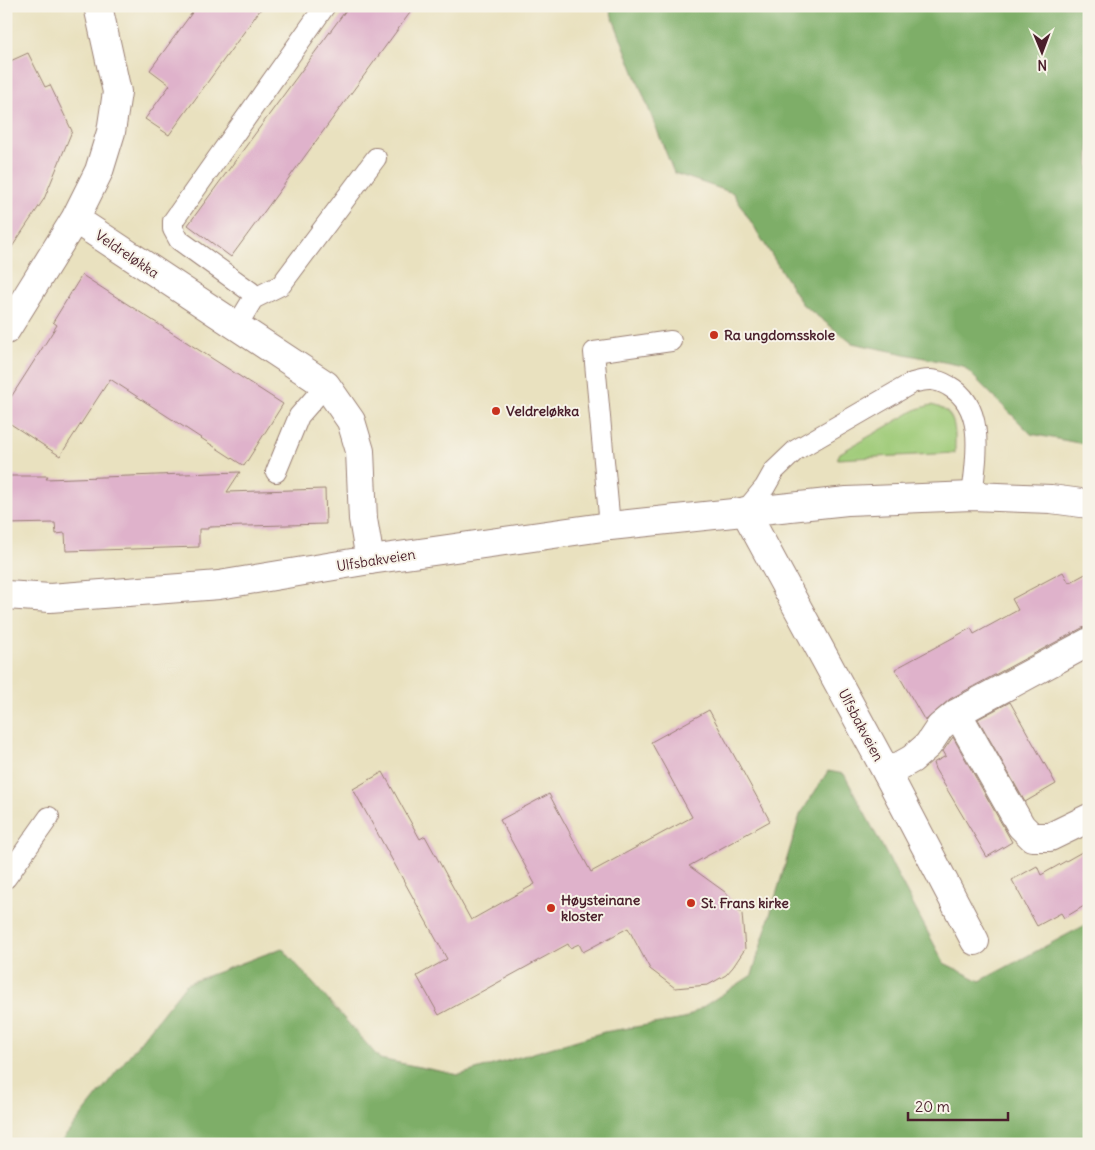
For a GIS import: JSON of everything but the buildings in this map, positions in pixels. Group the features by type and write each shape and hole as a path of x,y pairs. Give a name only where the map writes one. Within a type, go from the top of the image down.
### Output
{"street":[{"path":"6,330 75,219 100,170 111,132 117,92 98,6"},
{"name":"Veldreløkka","path":"75,219 326,385 351,421 360,451 363,519 370,560"},
{"name":"Ulfsbakveien","path":"6,595 50,598 219,585 370,560 610,526 846,501 972,496 1052,499 1089,504"},
{"name":"Ulfsbakveien","path":"745,511 887,773 975,941"},
{"path":"887,773 912,760 928,745 940,727 957,713 1089,642"},
{"path":"957,713 1021,826 1032,837 1050,837 1089,818"}],"lane":[{"path":"252,299 251,292 245,286 179,240 173,229 173,221 300,45 325,6"},
{"path":"236,327 252,299 282,285 376,158"},
{"path":"610,526 594,352 672,341"},
{"path":"745,511 766,487 774,471 796,450 912,383 928,379 941,381 960,392 969,405 977,441 972,496"},
{"path":"276,472 299,416 326,385"},
{"path":"6,878 49,817"}],"green space":[{"path":"608,6 1089,6 1089,445 1031,434 963,366 852,343 802,304 733,193 674,173"},
{"path":"931,405 946,411 953,422 955,429 955,453 837,459 840,453 917,409"},
{"path":"828,771 844,774 944,963 980,981 1089,923 1089,1144 59,1144 186,984 282,948 380,1059 459,1075 604,1032 684,1019 752,975 800,815"}],"place":[{"name":"Ra ungdomsskole","path":"714,335"},
{"name":"Veldreløkka","path":"496,411"},
{"name":"St. Frans kirke","path":"691,903"},
{"name":"Høysteinane kloster","path":"551,908"}]}
